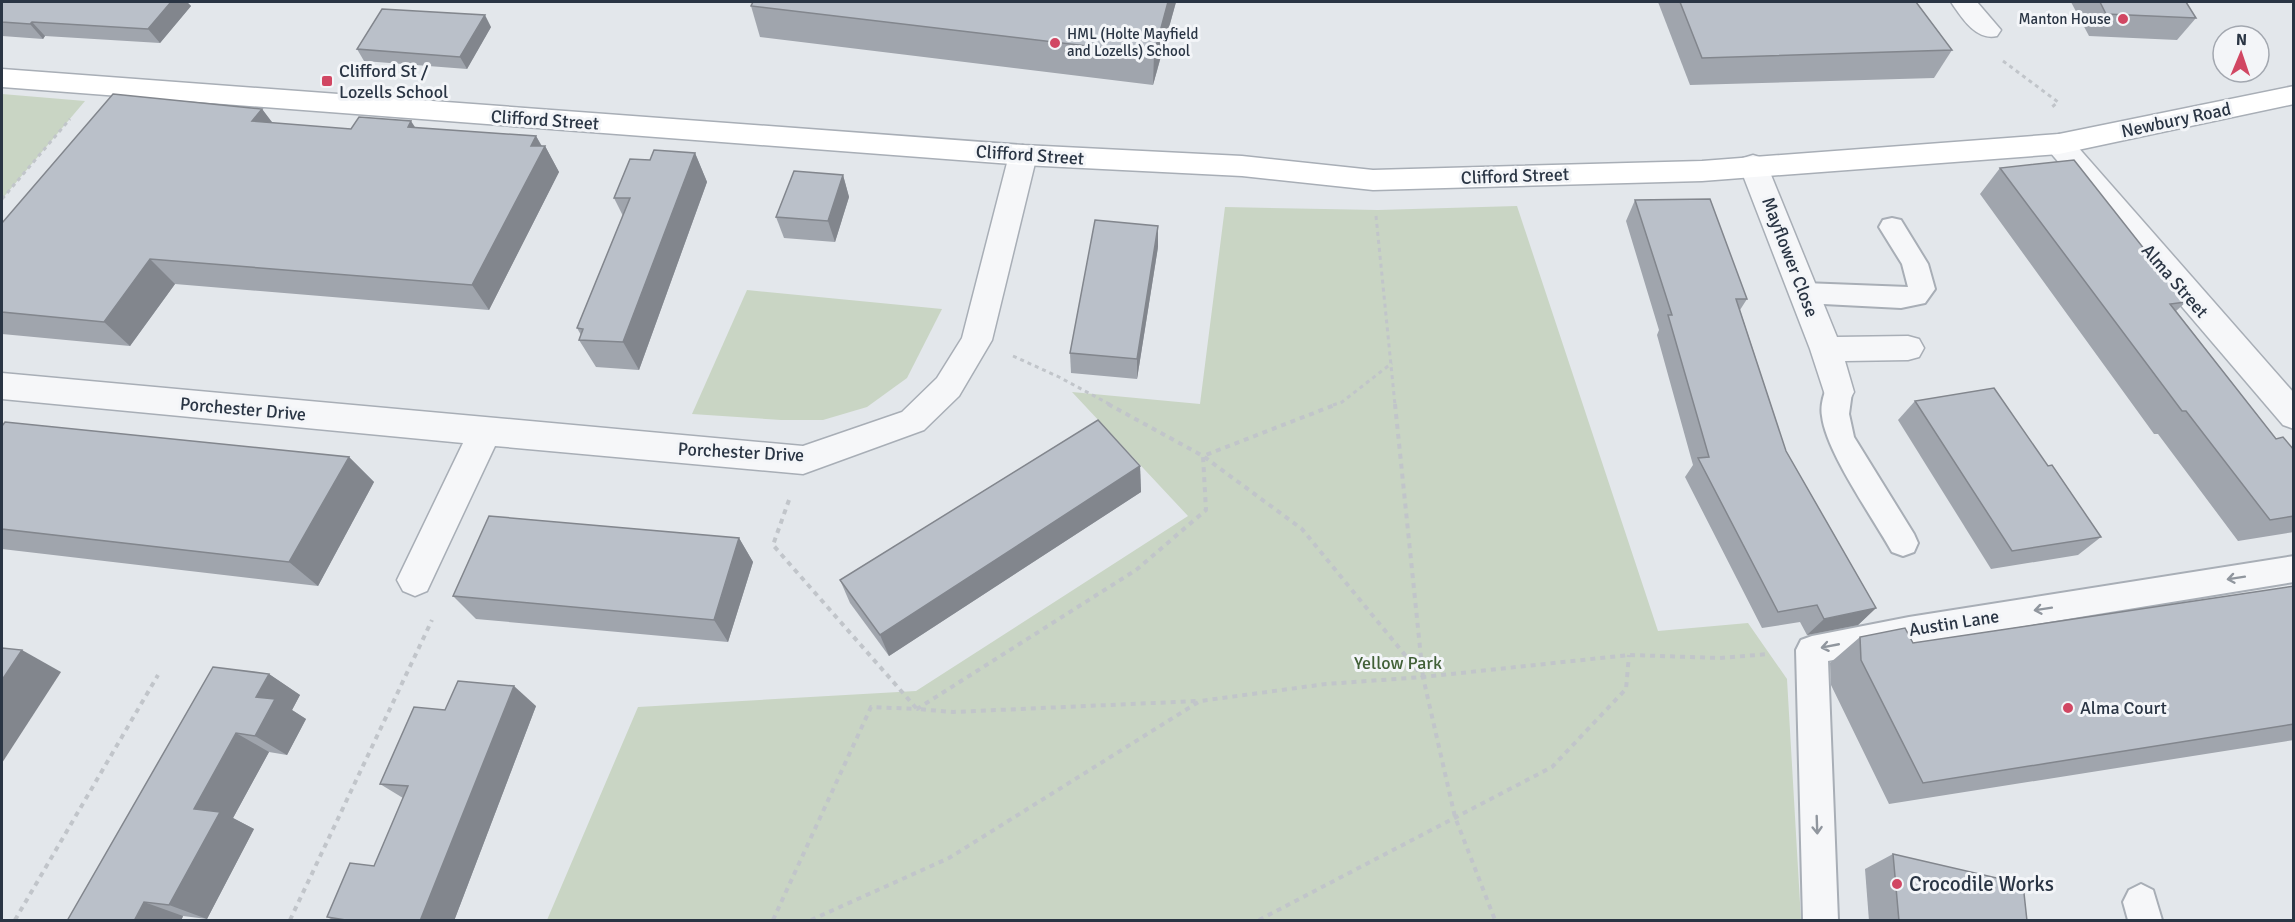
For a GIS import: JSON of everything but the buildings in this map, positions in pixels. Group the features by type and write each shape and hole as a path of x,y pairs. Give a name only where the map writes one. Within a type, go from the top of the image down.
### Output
{"main road":[{"name":"Clifford Street","path":"2,78 1023,155 1242,166 1372,180 1702,171 1754,165 2059,144"},
{"name":"Newbury Road","path":"2059,144 2294,95"}],"street":[{"path":"1964,2 1988,30"},
{"name":"Alma Street","path":"2059,144 2294,416"},
{"name":"Porchester Drive","path":"2,386 485,432 803,459 913,422 948,387 977,340 1023,155"},
{"name":"Mayflower Close","path":"1754,165 1826,349 1838,392"},
{"path":"1826,349 1908,348"},
{"path":"415,580 485,432"}],"lane":[{"path":"1804,293 1900,298 1916,296 1922,289 1921,278 1911,256 1892,228"},
{"path":"1838,392 1835,414 1841,439 1903,543"},
{"name":"Austin Lane","path":"1812,650 1909,630 2294,569"},
{"path":"1812,650 1820,921"}],"path":[{"path":"2,199 98,87"},
{"path":"1372,180 1423,677 1455,817 1495,921"},
{"path":"977,340 1059,377 1203,456 1302,529 1423,677"},
{"path":"1203,456 1342,402 1392,363"},
{"path":"916,709 1136,570 1206,510 1203,456"},
{"path":"803,459 773,545 916,709"},
{"path":"290,921 434,614"},
{"path":"772,921 871,707 953,712 1200,701 1326,684 1423,677 1629,655 1720,658 1812,650"},
{"path":"1259,921 1552,767 1626,689 1629,655"},
{"path":"15,921 158,675"},
{"path":"811,921 949,858 1200,701"}],"green space":[{"path":"2,94 85,101 2,199"},
{"name":"Yellow Park","path":"1517,206 1658,631 1748,623 1787,679 1801,920 547,920 638,707 916,691 1188,516 1072,392 1200,404 1225,207 1378,210"},
{"path":"747,290 942,309 907,378 867,407 823,420 781,420 692,414"}],"place":[{"name":"Manton House","path":"2123,19"},
{"name":"HML (Holte Mayfield and Lozells) School","path":"1055,43"},
{"name":"Clifford St / Lozells School","path":"327,81"},
{"name":"Alma Court","path":"2068,708"},
{"name":"Crocodile Works","path":"1897,884"}]}
